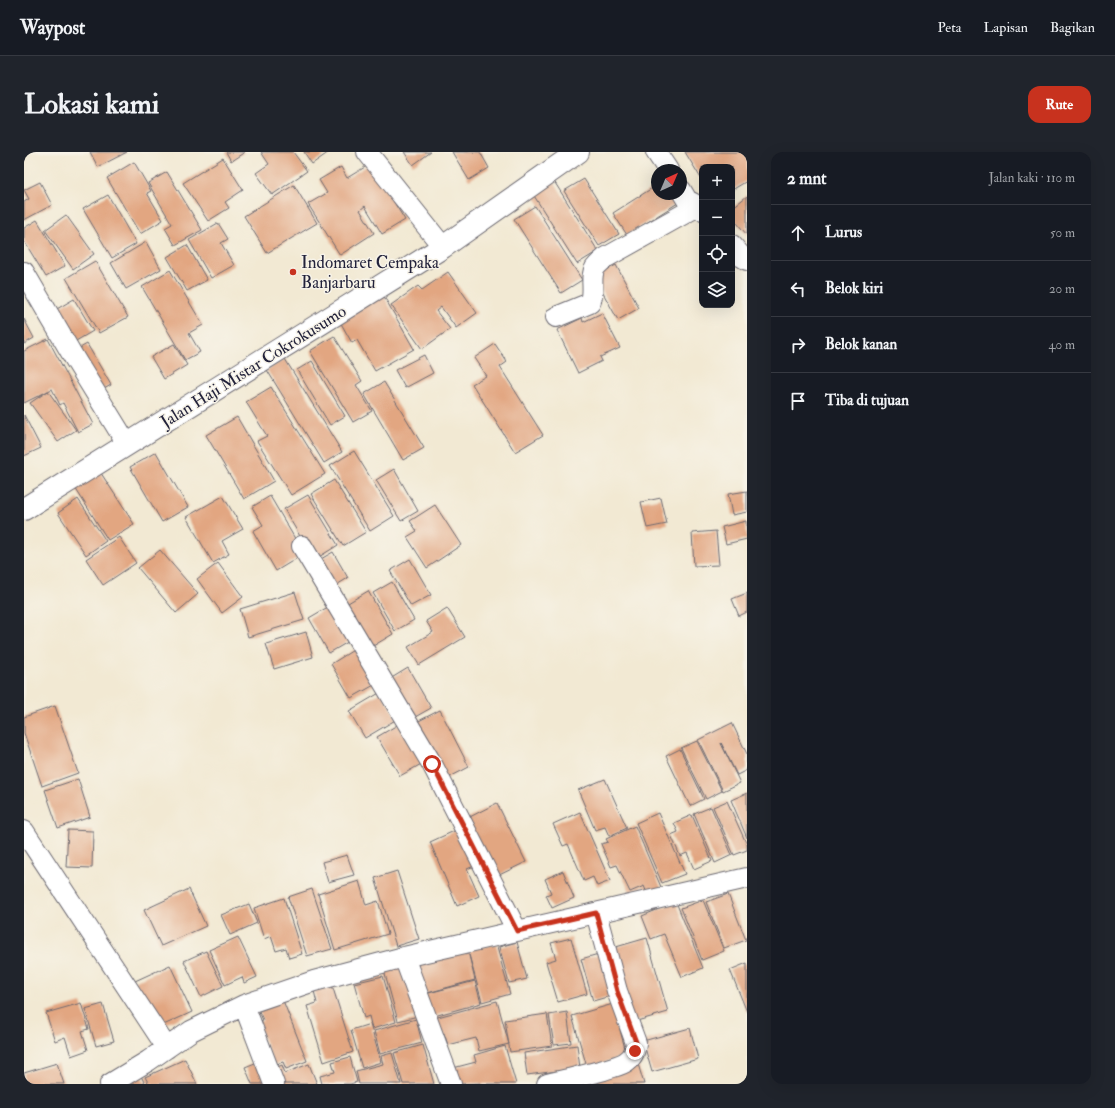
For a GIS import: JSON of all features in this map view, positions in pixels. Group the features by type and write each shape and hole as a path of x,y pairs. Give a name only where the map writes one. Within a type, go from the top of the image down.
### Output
{"main road":[{"name":"Jalan Haji Mistar Cokrokusumo","path":"24,508 443,247 578,152"}],"street":[{"path":"367,152 443,247"},
{"path":"656,152 664,164"},
{"path":"687,200 699,207"},
{"path":"556,317 590,304 593,298 593,273 604,258 699,209"},
{"path":"735,249 742,257 747,260"},
{"path":"24,272 76,362 127,444"},
{"path":"302,546 432,764 517,931"},
{"path":"24,832 167,1048"},
{"path":"110,1084 192,1031 244,1005 314,981 404,957 596,913 745,885"},
{"path":"547,1084 616,1066 626,1062 635,1051 636,1042 617,991 596,913"},
{"path":"404,957 451,1084"},
{"path":"244,1005 274,1084"}],"building":[{"path":"90,152 127,152 98,167"},
{"path":"226,152 245,152 231,161"},
{"path":"261,152 293,152 307,171 272,195 256,173 269,164"},
{"path":"304,152 329,152 312,164"},
{"path":"404,152 431,152 413,165"},
{"path":"452,152 480,152 489,168 469,180"},
{"path":"685,152 747,152 747,181 735,188 735,164 699,164 699,175"},
{"path":"223,158 243,190 225,202 229,208 208,221 183,183"},
{"path":"134,162 151,191 147,193 163,220 140,234 107,178"},
{"path":"370,164 405,220 382,234 365,206 360,210 374,233 340,255 308,204 327,193 319,180 341,167 347,178"},
{"path":"167,172 202,230 175,245 165,228 172,224 148,183"},
{"path":"552,178 598,251 577,264 531,191"},
{"path":"584,179 619,234 599,246 564,191"},
{"path":"40,182 52,205 24,220 24,202 29,199 24,190"},
{"path":"294,185 317,223 267,253 244,216"},
{"path":"651,189 651,200 681,201 627,235 613,213"},
{"path":"108,195 136,244 112,258 83,209"},
{"path":"747,196 747,235 735,221 735,206"},
{"path":"535,206 582,280 561,293 514,219"},
{"path":"66,215 94,254 73,269 45,230"},
{"path":"37,220 65,266 46,277 24,241 24,228"},
{"path":"218,223 228,239 221,243 234,265 211,278 189,240"},
{"path":"146,242 161,269 126,289 111,263"},
{"path":"187,245 207,280 187,291 167,257"},
{"path":"95,261 128,317 99,333 66,278"},
{"path":"616,265 639,308 618,320 594,277"},
{"path":"170,270 203,325 189,333 200,352 185,360 142,287"},
{"path":"448,272 477,313 456,328 441,307 436,311 450,329 422,349 391,305 418,286 422,290"},
{"path":"382,293 414,349 375,371 357,340 352,343 338,318"},
{"path":"74,299 93,331 69,345 50,313"},
{"path":"602,313 620,348 600,357 602,361 578,373 557,330 582,318 583,322"},
{"path":"24,319 34,338 24,344"},
{"path":"334,336 362,381 356,385 372,411 353,422 310,351"},
{"path":"48,339 93,424 78,432 63,403 60,405 52,389 24,403 24,351"},
{"path":"87,344 111,385 97,393 73,352"},
{"path":"174,344 187,365 164,379 151,357"},
{"path":"495,344 507,362 500,367 543,435 515,452 472,384 486,376 474,358"},
{"path":"424,355 433,373 405,388 395,370"},
{"path":"285,359 342,452 324,463 267,370"},
{"path":"312,361 345,416 330,425 297,370"},
{"path":"384,382 424,448 403,460 364,394"},
{"path":"271,387 325,474 291,495 257,441 267,436 246,402"},
{"path":"48,391 76,430 58,442 30,403"},
{"path":"24,415 41,448 24,456"},
{"path":"237,417 274,481 244,499 206,435"},
{"path":"354,451 394,516 370,531 330,466"},
{"path":"156,452 188,507 162,522 130,467"},
{"path":"97,467 134,524 108,540 72,483"},
{"path":"394,469 418,511 401,521 376,480"},
{"path":"334,480 366,532 343,546 311,494"},
{"path":"747,491 747,512 732,515 728,494"},
{"path":"308,495 338,545 314,560 284,509"},
{"path":"223,496 243,529 222,541 229,554 213,563 186,517"},
{"path":"270,496 304,554 276,571 253,531 263,525 252,507"},
{"path":"661,498 667,524 647,528 641,502"},
{"path":"78,499 106,541 86,555 58,513"},
{"path":"435,505 461,545 427,568 407,537 417,531 410,521"},
{"path":"746,521 747,539 726,544 722,527"},
{"path":"716,531 719,565 694,566 692,533"},
{"path":"119,537 136,563 103,585 86,559"},
{"path":"160,550 198,594 176,613 138,568"},
{"path":"333,552 348,578 330,589 314,563"},
{"path":"410,559 431,595 411,606 390,571"},
{"path":"218,563 243,597 222,613 197,579"},
{"path":"392,582 414,620 395,631 373,593"},
{"path":"368,591 393,634 368,649 343,606"},
{"path":"295,592 304,620 248,637 240,609"},
{"path":"747,593 747,612 739,616 732,599"},
{"path":"333,604 353,639 329,653 309,618"},
{"path":"447,608 465,637 419,665 408,647 433,632 426,621"},
{"path":"306,632 313,657 274,669 266,644"},
{"path":"355,649 376,684 351,698 331,664"},
{"path":"408,668 431,708 408,721 385,682"},
{"path":"381,692 397,719 365,738 349,711"},
{"path":"55,706 78,773 42,786 24,733 24,717"},
{"path":"440,710 469,767 442,781 413,724"},
{"path":"732,723 747,754 747,770 737,775 721,743 740,783 723,791 698,740"},
{"path":"399,724 423,763 400,776 377,737"},
{"path":"697,741 722,791 706,799 681,748"},
{"path":"680,749 704,799 690,806 666,756"},
{"path":"78,779 90,817 58,828 45,790"},
{"path":"605,779 627,828 609,836 605,827 595,830 578,790"},
{"path":"747,793 747,838 731,800"},
{"path":"727,801 747,845 747,850 734,855 713,807"},
{"path":"497,803 526,862 493,878 464,820"},
{"path":"711,807 732,855 715,863 694,814"},
{"path":"580,812 610,881 597,886 593,877 584,881 568,844 563,846 553,824"},
{"path":"658,813 685,874 662,883 636,823"},
{"path":"692,815 712,861 694,869 687,853 680,856 671,835 678,832 674,823"},
{"path":"635,826 661,887 647,893 644,886 630,892 617,865 611,867 601,844 608,842 606,839"},
{"path":"463,827 479,864 467,869 479,896 457,906 430,842"},
{"path":"68,830 93,831 92,868 66,867"},
{"path":"347,855 354,875 328,882 322,862"},
{"path":"397,871 419,939 396,946 375,878"},
{"path":"563,871 574,898 552,908 546,895 551,893 545,879"},
{"path":"359,881 366,905 378,901 388,934 335,950 318,894"},
{"path":"189,889 206,926 161,946 144,910"},
{"path":"312,889 332,949 307,956 288,897"},
{"path":"728,894 746,940 724,948 706,902"},
{"path":"284,898 302,954 289,958 286,948 276,951 271,936 264,939 254,908"},
{"path":"703,900 724,951 702,960 681,908"},
{"path":"676,902 703,968 682,977 664,934 651,939 642,916"},
{"path":"249,904 257,923 230,935 221,915"},
{"path":"238,937 257,977 244,983 242,977 225,985 209,950"},
{"path":"571,938 587,994 558,1002 546,962 556,959 551,943"},
{"path":"647,938 668,1012 630,1023 609,949"},
{"path":"517,942 527,979 509,983 499,947"},
{"path":"496,944 510,994 482,1002 469,955 475,980 420,995 411,961"},
{"path":"206,951 223,986 201,997 184,961"},
{"path":"602,953 614,995 593,1001 581,959"},
{"path":"747,963 747,1012 730,970"},
{"path":"170,965 192,1012 157,1028 135,981"},
{"path":"404,965 418,1016 398,1021 384,970"},
{"path":"383,976 396,1022 372,1029 369,1016 364,1018 354,983"},
{"path":"475,981 481,1003 427,1018 421,995"},
{"path":"332,985 353,1052 324,1062 307,1006 317,1003 314,991"},
{"path":"282,998 307,1061 286,1069 283,1062 274,1065 257,1022 263,1020 257,1007"},
{"path":"497,1001 509,1044 479,1051 476,1038 448,1045 444,1033 438,1034 434,1018"},
{"path":"81,1003 89,1029 82,1031 88,1050 71,1056 65,1037 55,1041 46,1013"},
{"path":"103,1004 114,1041 96,1046 85,1009"},
{"path":"613,1004 627,1056 587,1067 572,1016"},
{"path":"567,1012 571,1043 554,1045 549,1015"},
{"path":"547,1014 552,1046 510,1052 505,1020"},
{"path":"416,1019 422,1043 380,1054 374,1031"},
{"path":"370,1024 381,1062 362,1068 351,1030"},
{"path":"690,1028 698,1059 652,1072 643,1041"},
{"path":"423,1045 434,1084 403,1084 394,1053"},
{"path":"577,1045 580,1068 527,1075 524,1053"},
{"path":"505,1046 516,1084 458,1084 453,1068 476,1062 474,1055"},
{"path":"392,1053 401,1084 359,1084 356,1071 383,1064 381,1056"},
{"path":"350,1057 357,1082 350,1084 322,1084 320,1076 335,1072 332,1062"},
{"path":"185,1059 197,1084 149,1084 145,1077"},
{"path":"260,1061 270,1084 252,1084 245,1067"},
{"path":"57,1063 64,1084 24,1084 24,1073"},
{"path":"309,1064 317,1084 276,1084 271,1070 282,1065 285,1073"},
{"path":"638,1064 644,1084 599,1084 597,1076"},
{"path":"141,1076 145,1084 125,1084"}],"place":[{"name":"Indomaret Cempaka Banjarbaru","path":"293,272"}],"route":[{"path":"432,764 517,931 596,913 617,991 636,1042 635,1051"}]}
